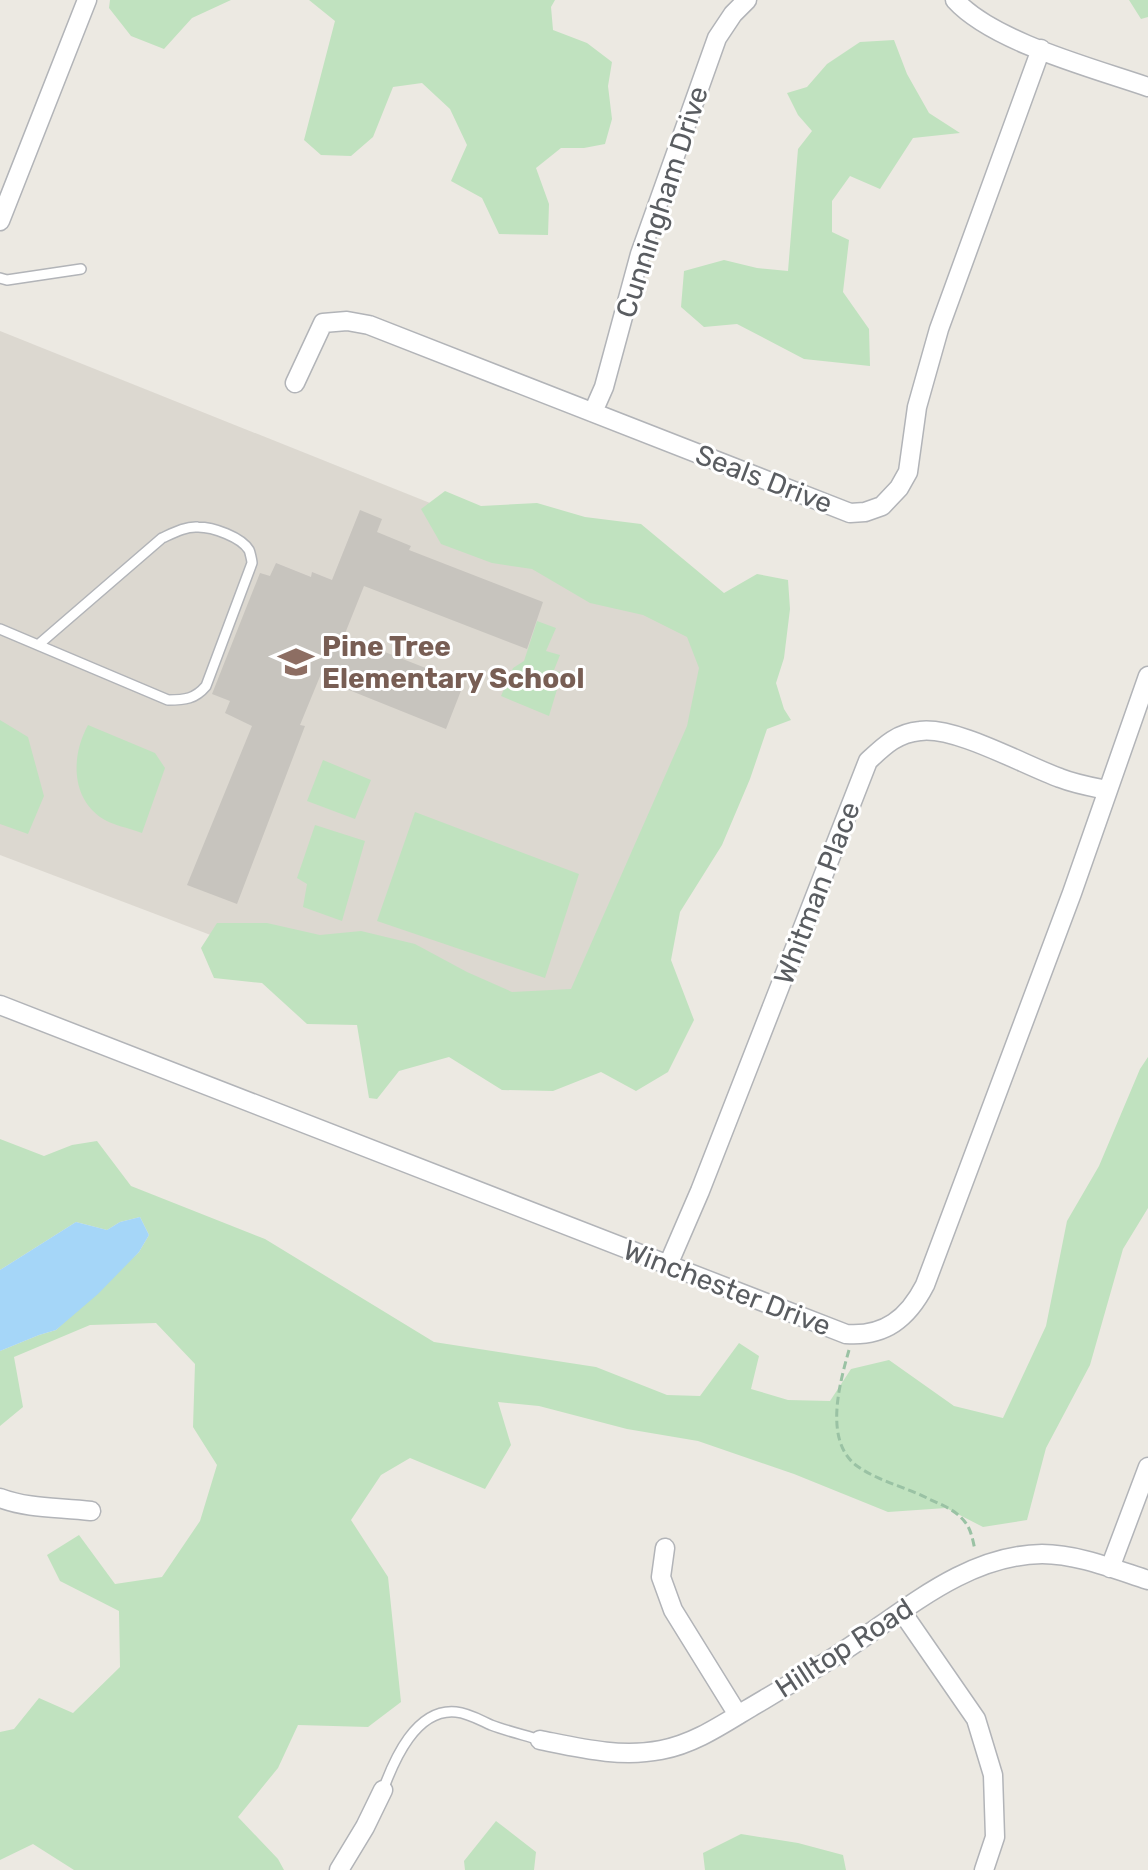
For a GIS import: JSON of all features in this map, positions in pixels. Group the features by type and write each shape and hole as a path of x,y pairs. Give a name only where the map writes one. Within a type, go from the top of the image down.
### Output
{"street":[{"path":"0,221 87,0"},
{"name":"Cunningham Drive","path":"593,412 604,387 640,254 717,38 747,0"},
{"path":"955,0 975,19 1007,36 1148,87"},
{"name":"Seals Drive","path":"295,383 323,323 347,321 369,325 850,513 882,506 899,488 908,472 917,407 939,329 1041,49"},
{"name":"Winchester Drive","path":"0,1005 846,1334 880,1330 906,1315 925,1285 1148,676"},
{"name":"Whitman Place","path":"668,1265 700,1191 868,761 902,734 923,730 949,733 1063,779 1107,790"},
{"path":"1110,1568 1148,1467"},
{"path":"0,1498 21,1506 91,1511"},
{"path":"665,1548 661,1577 673,1610 738,1715"},
{"name":"Hilltop Road","path":"540,1740 613,1754 660,1750 698,1739 840,1653 941,1585 980,1565 1000,1559 1043,1554 1075,1558 1148,1580"},
{"path":"902,1612 976,1719 993,1775 995,1837 984,1870"},
{"path":"339,1870 383,1790"}],"lane":[{"path":"0,278 7,280 81,269"},
{"path":"0,629 168,700 187,700 206,686 252,563 250,551 240,541 211,528 196,526 176,531 162,538 38,645"},
{"path":"383,1790 403,1745 421,1726 446,1712 463,1713 540,1740"}],"path":[{"path":"854,1335 840,1383 836,1419 842,1445 854,1463 863,1469 955,1511 968,1524 980,1565"}],"shaded area":[{"path":"0,331 740,627 579,1075 0,855"}],"green space":[{"path":"110,0 231,0 192,18 164,49 131,36 109,8"},
{"path":"309,0 555,0 551,7 553,30 587,43 612,62 608,86 612,119 605,144 561,148 536,168 549,204 548,235 499,234 482,198 451,181 467,145 450,109 422,83 393,87 373,137 351,156 321,155 304,140 335,21"},
{"path":"1129,0 1148,0 1148,17 1141,19"},
{"path":"894,40 907,74 929,113 960,133 913,138 880,189 850,176 832,201 832,232 849,240 843,292 869,329 870,366 804,359 737,324 704,327 681,307 684,271 724,260 788,271 798,149 812,131 798,115 787,93 807,87 827,64 860,42"},
{"path":"445,491 481,506 537,503 585,517 641,524 724,593 757,574 788,580 790,609 784,658 776,683 791,720 767,729 722,845 680,912 671,960 694,1020 668,1072 636,1091 601,1072 553,1091 502,1090 449,1057 399,1071 377,1099 369,1098 357,1025 307,1024 262,983 214,978 201,948 217,923 267,923 320,935 361,931 415,944 512,992 571,989 687,726 699,668 687,637 643,615 590,603 532,569 492,563 441,544 421,509"},
{"path":"537,621 556,628 546,651 560,655 554,670 562,673 549,716 501,696 513,668 524,661"},
{"path":"0,720 28,737 44,796 28,834 0,824"},
{"path":"88,725 155,753 165,768 142,833 104,820 83,797 77,761"},
{"path":"323,760 371,780 355,819 307,801"},
{"path":"415,812 579,874 545,978 377,921"},
{"path":"315,825 365,841 342,921 303,907 307,884 297,878"},
{"path":"1148,1057 1148,1208 1123,1249 1090,1365 1046,1448 1027,1520 983,1527 946,1508 888,1512 794,1474 698,1441 627,1429 539,1406 498,1402 511,1445 485,1489 410,1458 381,1475 351,1520 388,1577 401,1702 368,1727 298,1725 278,1768 238,1817 278,1859 284,1870 74,1870 33,1844 0,1860 0,1732 14,1729 39,1698 73,1713 120,1667 119,1611 60,1581 47,1555 79,1535 115,1584 162,1577 200,1521 217,1465 193,1427 195,1364 156,1323 90,1325 14,1357 23,1407 0,1426 0,1351 56,1330 139,1252 149,1235 140,1217 120,1222 107,1230 76,1222 0,1270 0,1139 44,1156 72,1145 97,1141 131,1186 265,1239 434,1342 596,1367 667,1395 700,1396 739,1343 759,1356 751,1389 788,1400 830,1401 851,1369 889,1360 954,1406 1003,1418 1046,1326 1067,1221 1099,1166"},
{"path":"496,1821 536,1852 534,1870 465,1870 464,1861"},
{"path":"741,1834 798,1843 843,1855 846,1870 705,1870 703,1853"}],"water":[{"path":"140,1217 149,1235 139,1252 98,1294 56,1330 0,1351 0,1270 76,1222 107,1230 120,1222"}],"building":[{"path":"360,510 382,519 377,532 411,546 409,550 543,602 527,649 364,586 344,636 464,683 446,729 334,684 337,676 323,669 300,725 305,726 237,904 187,885 252,726 225,713 230,701 212,694 260,573 270,576 276,563 311,577 312,572 332,580"}],"place":[{"name":"Pine Tree Elementary School","path":"296,662"}]}
